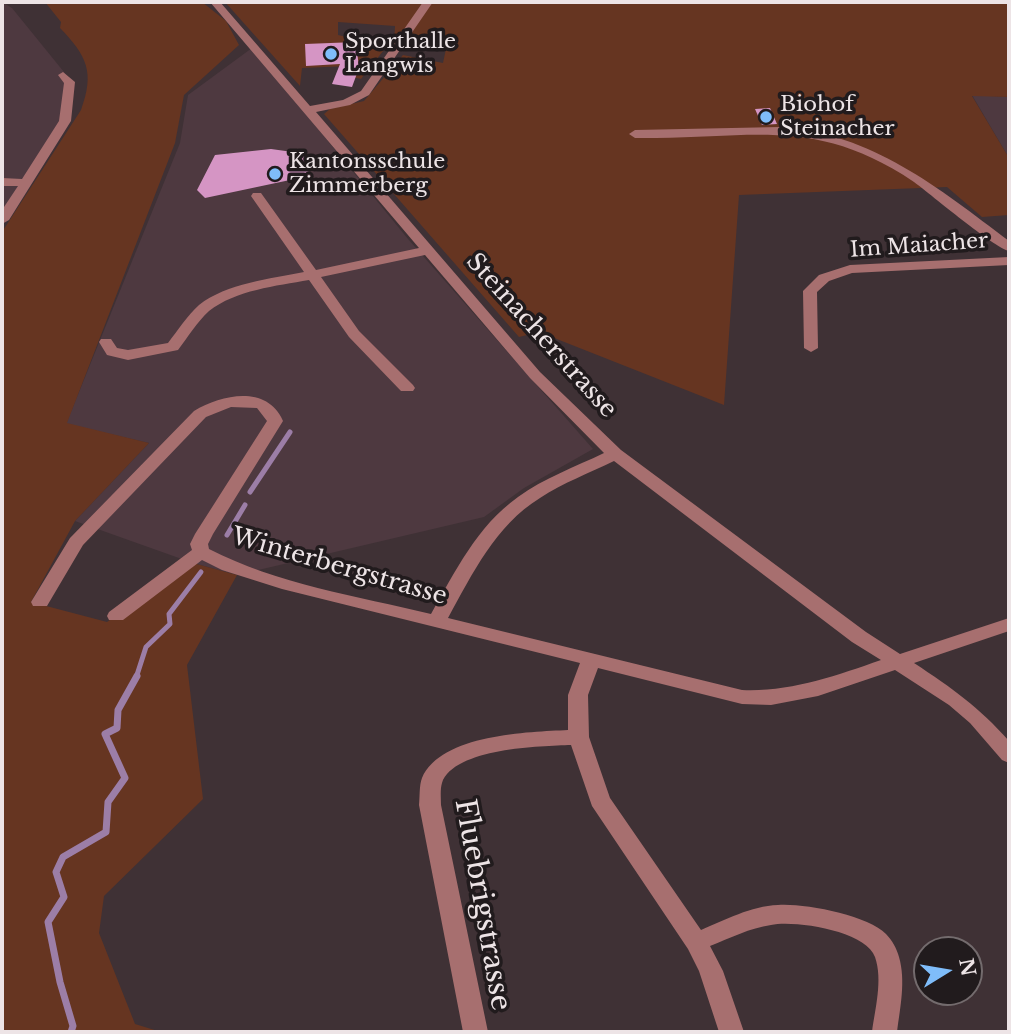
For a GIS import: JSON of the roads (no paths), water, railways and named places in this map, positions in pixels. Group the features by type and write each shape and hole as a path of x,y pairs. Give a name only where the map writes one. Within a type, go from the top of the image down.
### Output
{"street":[{"name":"Steinacherstrasse","path":"215,2 535,376 588,430 615,454 859,637 957,700 977,718 1009,755"},
{"path":"308,110 346,103 365,93 429,2"},
{"path":"2,220 65,121 70,82 63,75"},
{"path":"635,134 788,131 851,143 892,163 1009,247"},
{"path":"2,181 26,183"},
{"path":"257,196 354,334 407,388"},
{"path":"106,342 112,352 122,355 168,349 177,344 195,317 207,306 240,290 428,250"},
{"name":"Im Maiacher","path":"811,348 810,291 824,278 860,268 1009,261"},
{"name":"Winterbergstrasse","path":"40,602 76,542 200,414 227,401 263,405 273,411 273,426 204,534 199,544 201,552 228,566 289,585 590,662 714,691 771,698 836,683 1009,624"},
{"path":"436,622 494,528 510,511 541,491 615,454"},
{"path":"116,615 201,552"},
{"path":"590,662 578,695 579,737 600,800 696,942 711,971 731,1032"},
{"name":"Fluebrigstrasse","path":"475,1032 430,805 432,780 453,756 473,748 579,737"},
{"path":"696,942 779,914 796,915 865,932 876,939 887,955 890,976 885,1032"}],"waterway":[{"path":"250,492 290,432"},
{"path":"227,535 245,505"},
{"path":"136,678 146,647 170,624 169,614 201,572"},
{"path":"71,1032 73,1026 60,982 48,922 64,897 56,872 63,857 106,832 108,802 125,778 105,734 117,728 118,710 136,678"}],"place":[{"name":"Sporthalle Langwis","path":"331,54"},
{"name":"Biohof Steinacher","path":"766,117"},
{"name":"Kantonsschule Zimmerberg","path":"275,174"}]}
